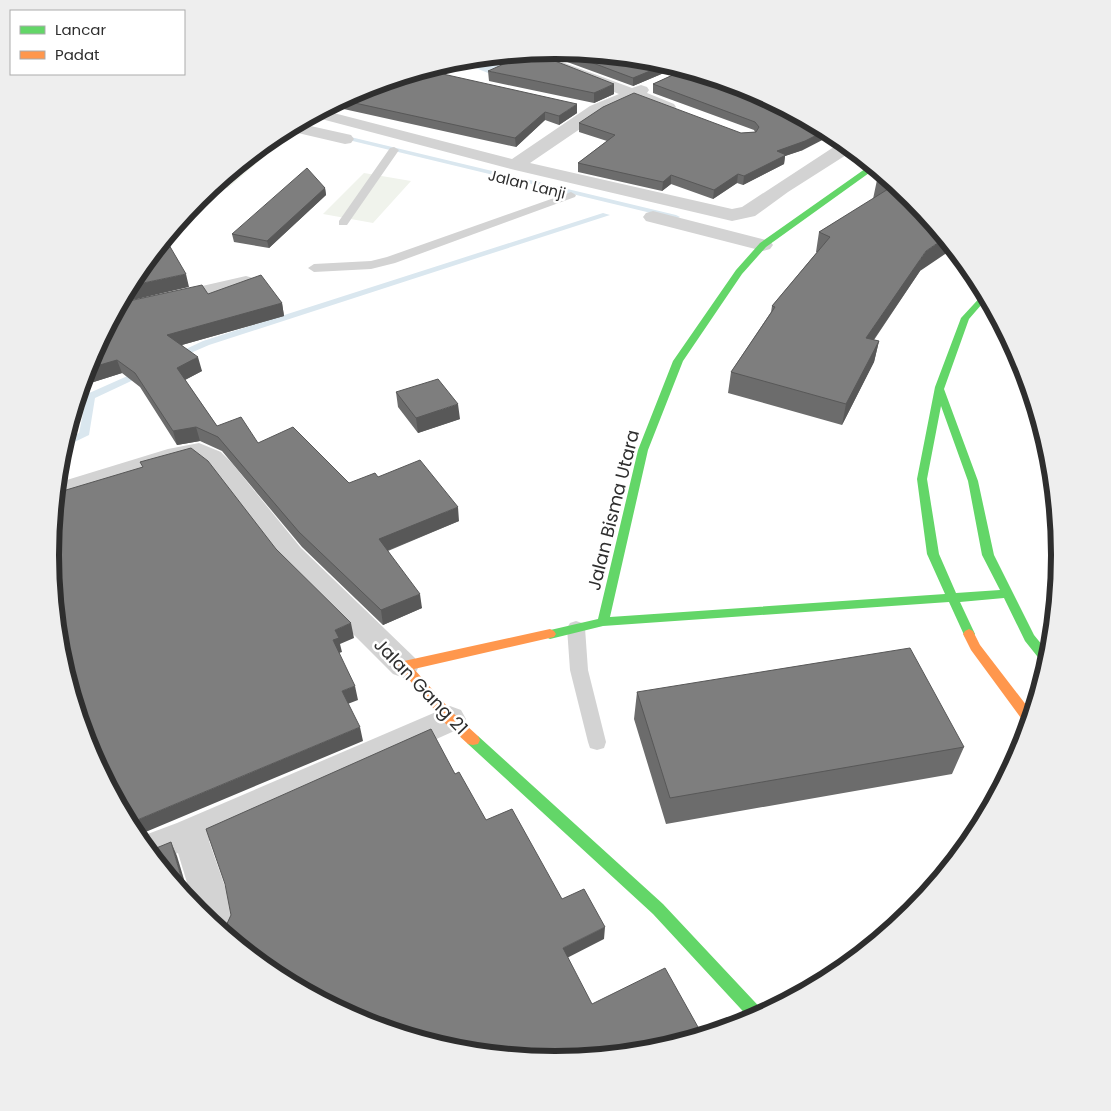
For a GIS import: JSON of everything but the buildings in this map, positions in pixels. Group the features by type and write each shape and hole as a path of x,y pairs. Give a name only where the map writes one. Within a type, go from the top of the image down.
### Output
{"street":[{"path":"542,59 686,113"},
{"path":"515,165 596,110 656,83"},
{"path":"577,106 596,110"},
{"path":"325,115 515,165 732,215 748,212 781,188 842,150"},
{"name":"Jalan Lanji","path":"300,129 394,150 619,208"},
{"name":"Jalan Bisma Utara","path":"603,622 643,450 678,361 734,279 762,245 869,170"},
{"path":"638,213 762,245"},
{"path":"123,310 246,282"},
{"path":"981,299 965,318 940,388 922,479 933,554 975,647 1026,715"},
{"path":"940,388 973,480 988,555 1029,638 1042,655"},
{"name":"Jalan Gang 21","path":"63,490 177,455 199,451 212,458 291,555 404,666 450,719 658,910 753,1011"},
{"path":"404,666 603,622 952,596 1007,594"},
{"path":"153,847 189,834 450,719"},
{"path":"189,834 211,898 215,917"}],"lane":[{"path":"343,223 394,150"},
{"path":"314,268 371,265 391,260 571,195"},
{"path":"576,628 579,670 598,742"}],"shaded area":[{"path":"506,62 517,66 493,75 471,66"},
{"path":"269,150 272,150 228,188 222,187 253,161"},
{"path":"364,173 411,181 373,223 323,214"}],"waterway":[{"path":"338,136 676,217"},
{"path":"176,356 206,343 606,215"},
{"path":"73,440 84,435 90,396 141,373"}],"traffic: fast":[{"path":"603,622 643,450 678,361 739,272 763,245 869,170"},
{"path":"969,634 933,554 922,479 940,387 965,318 981,299"},
{"path":"940,389 973,481 988,555 1029,638 1042,655"},
{"path":"550,634 603,622 1007,594"},
{"path":"473,740 658,909 753,1011"}],"traffic: slow":[{"path":"473,740 450,719 404,666 550,634"},
{"path":"969,634 975,647 1026,715"}]}
